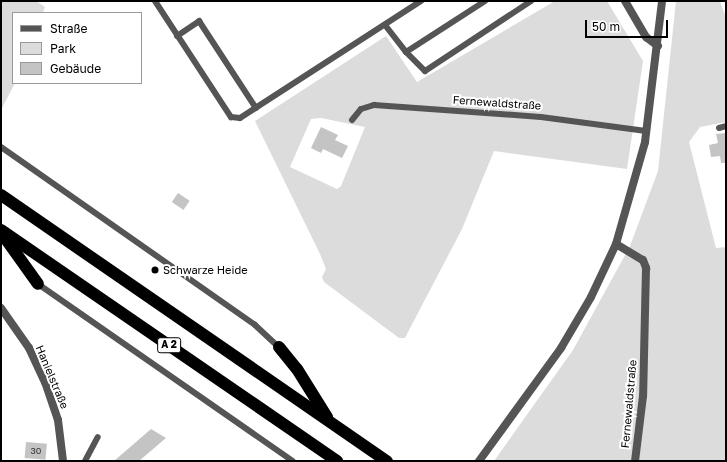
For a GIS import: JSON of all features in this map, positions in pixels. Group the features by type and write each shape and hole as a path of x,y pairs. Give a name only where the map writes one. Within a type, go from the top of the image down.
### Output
{"highway":[{"name":"A 2","path":"1,195 387,461"},
{"path":"1,231 38,284"},
{"name":"A 2","path":"1,231 337,461"},
{"path":"279,347 297,369 329,421"}],"street":[{"path":"624,1 646,37 658,46"},
{"path":"479,461 561,348 591,296 616,244 634,187 646,131 658,46 662,1"},
{"name":"Fernewaldstraße","path":"616,244 643,260 646,268 643,396 635,461"},
{"name":"Hanielstraße","path":"1,308 29,348 45,382 58,420 63,461"}],"lane":[{"path":"154,1 232,117 240,118 421,1"},
{"path":"406,52 485,1"},
{"path":"385,25 406,52 425,71 531,1"},
{"path":"177,36 199,21 256,108"},
{"name":"Fernewaldstraße","path":"352,120 361,109 374,105 541,117 646,131"},
{"path":"719,128 726,126"},
{"path":"1,147 255,325 279,347"},
{"path":"38,284 294,461"},
{"path":"85,461 98,437"}],"green space":[{"path":"1,1 36,1 45,7 43,12 12,12 12,84 14,84 1,110"},
{"path":"555,1 607,1 643,61 627,169 494,151 462,229 405,338 399,338 324,282 322,277 326,269 320,254 255,121 386,36 417,82","holes":["321,118 365,127 341,186 337,189 290,167 311,119"]},
{"path":"676,1 720,1 726,18 726,122 700,127 689,142 716,248 726,247 726,461 494,461 573,350 630,246 658,171"}],"building":[{"path":"321,127 338,135 335,140 348,146 342,158 323,149 321,153 311,148"},
{"path":"726,133 726,163 721,163 720,156 711,157 709,145 718,143 716,134"},
{"path":"178,193 190,201 183,210 172,202"},
{"path":"151,429 166,438 139,461 114,461"},
{"path":"26,442 47,444 46,460 25,458"}],"place":[{"name":"Schwarze Heide","path":"155,270"}]}
